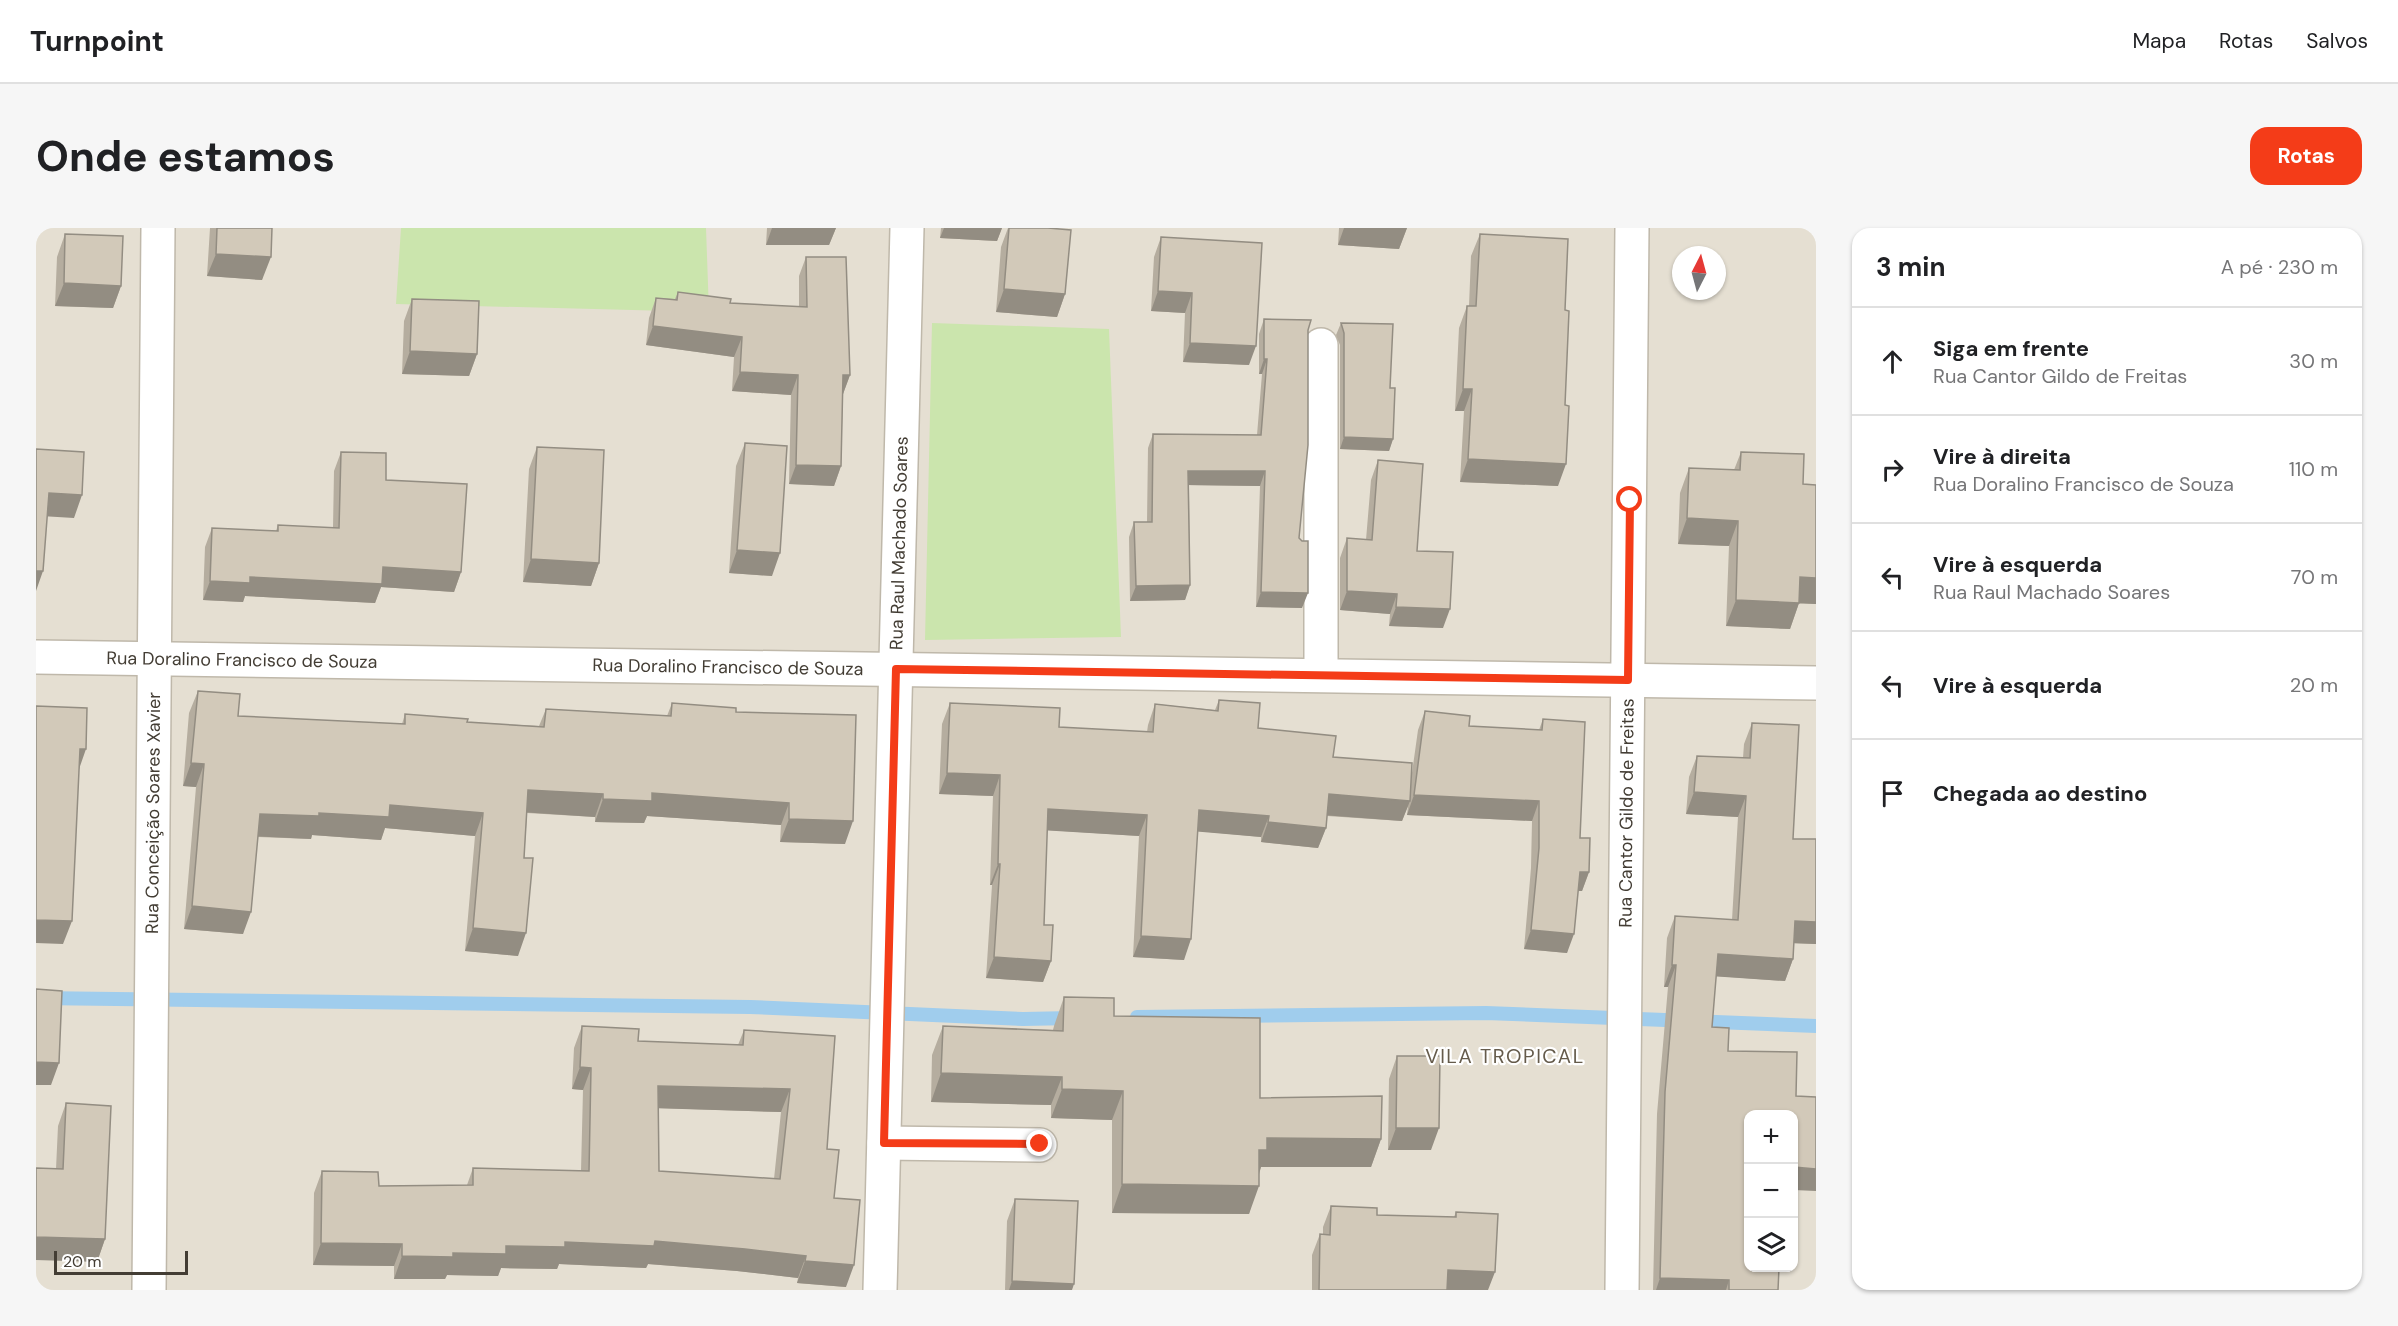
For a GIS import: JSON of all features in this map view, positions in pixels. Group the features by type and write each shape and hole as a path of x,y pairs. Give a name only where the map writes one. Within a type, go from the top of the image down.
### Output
{"street":[{"name":"Rua Conceição Soares Xavier","path":"149,1290 158,228"},
{"name":"Rua Raul Machado Soares","path":"880,1290 907,228"},
{"name":"Rua Cantor Gildo de Freitas","path":"1622,1290 1632,228"},
{"path":"1321,345 1321,675"},
{"name":"Rua Doralino Francisco de Souza","path":"36,657 1816,683"},
{"path":"884,1143 1040,1144"}],"shaded area":[{"name":"VILA TROPICAL","path":"36,228 1816,228 1816,1290 36,1290"}],"green space":[{"path":"401,228 706,228 709,312 396,304"},
{"path":"932,323 1109,329 1121,637 925,640"}],"building":[{"path":"217,228 272,228 271,257 216,254"},
{"path":"1009,228 1071,230 1065,294 1004,289"},
{"path":"65,234 123,236 121,286 64,283"},
{"path":"1480,234 1568,239 1565,310 1569,311 1565,405 1569,406 1566,464 1468,459 1472,389 1463,389 1467,306 1476,306"},
{"path":"1161,237 1262,243 1256,346 1190,343 1192,293 1158,291"},
{"path":"806,257 846,257 850,375 843,375 841,466 796,465 798,375 740,372 742,337 653,326 656,298 677,300 678,292 731,299 730,303 807,307"},
{"path":"412,299 479,301 477,354 410,351"},
{"path":"1264,319 1311,320 1308,330 1308,445 1299,538 1302,541 1308,541 1308,593 1261,592 1265,471 1188,471 1190,585 1136,586 1134,522 1152,522 1153,434 1261,435 1267,359 1264,359"},
{"path":"1341,323 1393,324 1390,388 1395,388 1393,439 1344,437 1344,333"},
{"path":"745,443 787,446 780,553 737,550"},
{"path":"537,447 604,450 599,563 531,559"},
{"path":"36,449 84,452 82,495 49,493 43,571 36,571"},
{"path":"341,452 386,453 386,480 467,484 461,572 383,567 382,584 250,577 250,583 210,581 212,528 278,531 278,525 339,528"},
{"path":"1741,452 1804,454 1803,484 1816,485 1816,578 1800,577 1799,603 1736,600 1738,521 1687,518 1689,468 1740,470"},
{"path":"1378,460 1423,464 1417,551 1453,552 1450,609 1396,607 1397,594 1347,591 1347,538 1372,540"},
{"path":"198,691 240,694 238,716 405,724 405,714 468,719 467,722 544,727 546,709 671,716 672,703 736,708 736,712 856,715 853,821 789,819 789,803 652,793 652,801 603,799 603,794 528,790 524,858 533,858 526,933 473,928 483,813 390,805 389,817 319,813 319,816 260,814 251,912 192,906 204,764 191,763"},
{"path":"1219,700 1260,703 1258,728 1336,736 1333,757 1412,763 1410,801 1329,794 1326,828 1268,822 1269,816 1199,810 1191,939 1141,936 1147,815 1048,809 1044,925 1053,925 1051,961 994,957 1000,864 998,864 1000,775 947,773 950,703 1060,708 1059,727 1153,732 1155,704 1218,711"},
{"path":"36,706 87,708 86,749 80,749 72,921 36,920"},
{"path":"1425,711 1470,716 1469,726 1542,730 1543,719 1585,722 1580,838 1590,838 1589,872 1580,872 1574,934 1531,930 1539,848 1539,801 1414,795"},
{"path":"1752,723 1799,725 1793,839 1816,839 1816,922 1795,921 1793,959 1718,954 1712,1027 1729,1028 1728,1051 1797,1052 1796,1096 1816,1097 1816,1169 1798,1167 1798,1110 1744,1110 1744,1272 1779,1272 1778,1290 1729,1290 1729,1280 1660,1278 1665,1092 1676,965 1672,965 1675,916 1738,920 1746,796 1694,792 1697,756 1750,758"},
{"path":"36,989 62,991 59,1063 36,1062"},
{"path":"1064,997 1114,998 1114,1016 1260,1018 1260,1098 1382,1096 1381,1139 1267,1138 1267,1150 1259,1150 1259,1186 1122,1184 1123,1091 1062,1089 1062,1077 941,1073 943,1026 1063,1031"},
{"path":"582,1026 639,1029 638,1041 743,1045 744,1030 835,1036 827,1149 839,1150 834,1198 860,1200 854,1265 805,1261 806,1256 655,1241 654,1246 565,1242 565,1247 506,1246 506,1254 453,1253 453,1257 402,1256 402,1244 321,1243 322,1171 378,1172 379,1186 473,1185 473,1168 589,1171 591,1068 580,1067","holes":["658,1086 790,1089 780,1179 659,1171"]},
{"path":"1397,1056 1440,1056 1439,1128 1396,1128"},
{"path":"66,1103 111,1106 105,1239 36,1237 36,1168 63,1169"},
{"path":"1015,1199 1078,1201 1074,1284 1012,1281"},
{"path":"1331,1206 1377,1208 1377,1215 1456,1217 1456,1212 1498,1214 1495,1272 1448,1270 1447,1290 1319,1290 1320,1234 1330,1235"}],"waterway":[{"path":"36,998 750,1007 1023,1019 1073,1018"},
{"path":"1137,1017 1486,1013 1816,1026"}],"district":[{"name":"VILA TROPICAL","path":"1505,1056"}],"route":[{"path":"1040,1144 884,1143 896,669 1628,680 1630,500"}]}
